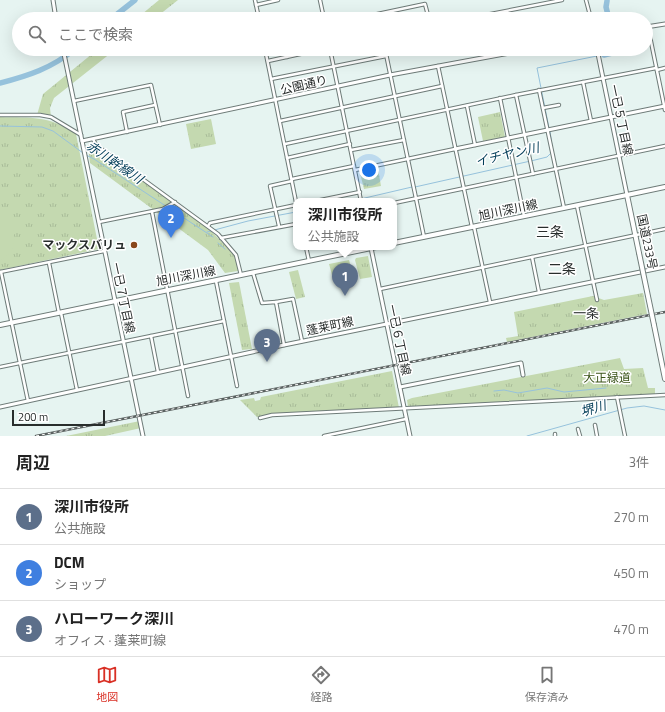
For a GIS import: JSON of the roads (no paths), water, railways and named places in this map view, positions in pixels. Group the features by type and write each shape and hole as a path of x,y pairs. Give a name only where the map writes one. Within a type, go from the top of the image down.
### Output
{"main road":[{"path":"627,195 665,187"},
{"name":"旭川深川線","path":"397,242 627,195"},
{"name":"国道233号","path":"627,195 665,379"},
{"name":"旭川深川線","path":"0,325 361,250"}],"street":[{"path":"52,0 55,12"},
{"path":"255,0 258,12"},
{"path":"256,5 278,0"},
{"path":"320,0 323,12"},
{"path":"501,12 562,0"},
{"path":"586,0 589,12"},
{"path":"387,12 425,4 427,12"},
{"path":"653,26 665,24"},
{"path":"653,52 665,110"},
{"name":"一已７丁目線","path":"65,56 143,436"},
{"path":"267,56 295,198"},
{"path":"268,61 292,56"},
{"path":"332,56 361,198"},
{"path":"271,79 386,56 424,237"},
{"name":"公園通り","path":"82,141 276,101 438,65 490,56"},
{"name":"一已５丁目線","path":"598,56 627,195"},
{"path":"438,65 463,188 490,302"},
{"path":"285,144 539,90 665,68"},
{"path":"583,82 591,121"},
{"path":"73,101 151,85 160,125"},
{"path":"280,121 442,86"},
{"path":"539,90 564,208"},
{"path":"516,95 533,174"},
{"path":"500,98 524,216"},
{"path":"127,132 123,112 155,105"},
{"path":"543,108 560,105"},
{"path":"467,106 475,145"},
{"path":"279,226 270,186 292,180 408,159 665,106"},
{"path":"0,115 40,115 51,117 81,135"},
{"path":"93,139 96,145 208,226 221,238 236,255 241,276"},
{"path":"351,150 404,140"},
{"path":"287,158 350,144"},
{"path":"397,202 665,146"},
{"path":"331,198 360,192"},
{"path":"98,222 152,212 163,209 175,202"},
{"path":"577,205 597,300"},
{"path":"208,226 210,223 293,206"},
{"path":"152,212 188,396"},
{"path":"221,238 293,224"},
{"path":"380,289 665,229"},
{"path":"307,250 309,261"},
{"name":"一已６丁目線","path":"371,250 410,436"},
{"path":"28,401 0,272 104,251"},
{"path":"532,257 539,292"},
{"path":"49,262 77,390"},
{"name":"蓬莱町線","path":"0,407 230,356 665,267"},
{"path":"253,273 262,303 293,299 302,341"},
{"path":"216,281 237,386"},
{"path":"276,302 284,345"},
{"path":"0,368 224,321"},
{"path":"151,336 158,372"},
{"path":"400,387 521,363 523,375"},
{"path":"260,418 272,415 665,395"},
{"path":"617,397 625,436"},
{"path":"324,436 406,419"},
{"path":"595,425 597,436"},
{"path":"578,429 580,436"}],"waterway":[{"path":"120,12 135,0"},
{"name":"イチヤン川","path":"607,1 607,12"},
{"path":"0,83 49,66 66,56"},
{"name":"イチヤン川","path":"549,128 537,68 597,56"},
{"name":"赤川幹線川","path":"0,126 42,127 53,131 83,153"},
{"name":"イチヤン川","path":"550,131 552,146"},
{"name":"イチヤン川","path":"415,187 535,160 547,157 551,153"},
{"name":"赤川幹線川","path":"86,155 213,237"},
{"name":"イチヤン川","path":"365,198 412,187"},
{"name":"イチヤン川","path":"207,232 248,221 293,213"},
{"name":"赤川幹線川","path":"218,243 225,249"},
{"path":"494,391 504,390 518,393 547,388 564,392 606,388"},
{"name":"堺川","path":"527,436 627,408 644,406 665,410"}],"railway":[{"path":"36,436 665,312"}],"place":[{"name":"DCM","path":"171,238"},
{"name":"マックスバリュ","path":"134,245"},
{"name":"深川市役所","path":"345,296"},
{"name":"ハローワーク深川","path":"267,362"}],"district":[{"name":"三条","path":"550,232"},
{"name":"二条","path":"562,269"},
{"name":"一条","path":"586,313"}],"park label":[{"name":"大正緑道","path":"607,378"}]}
